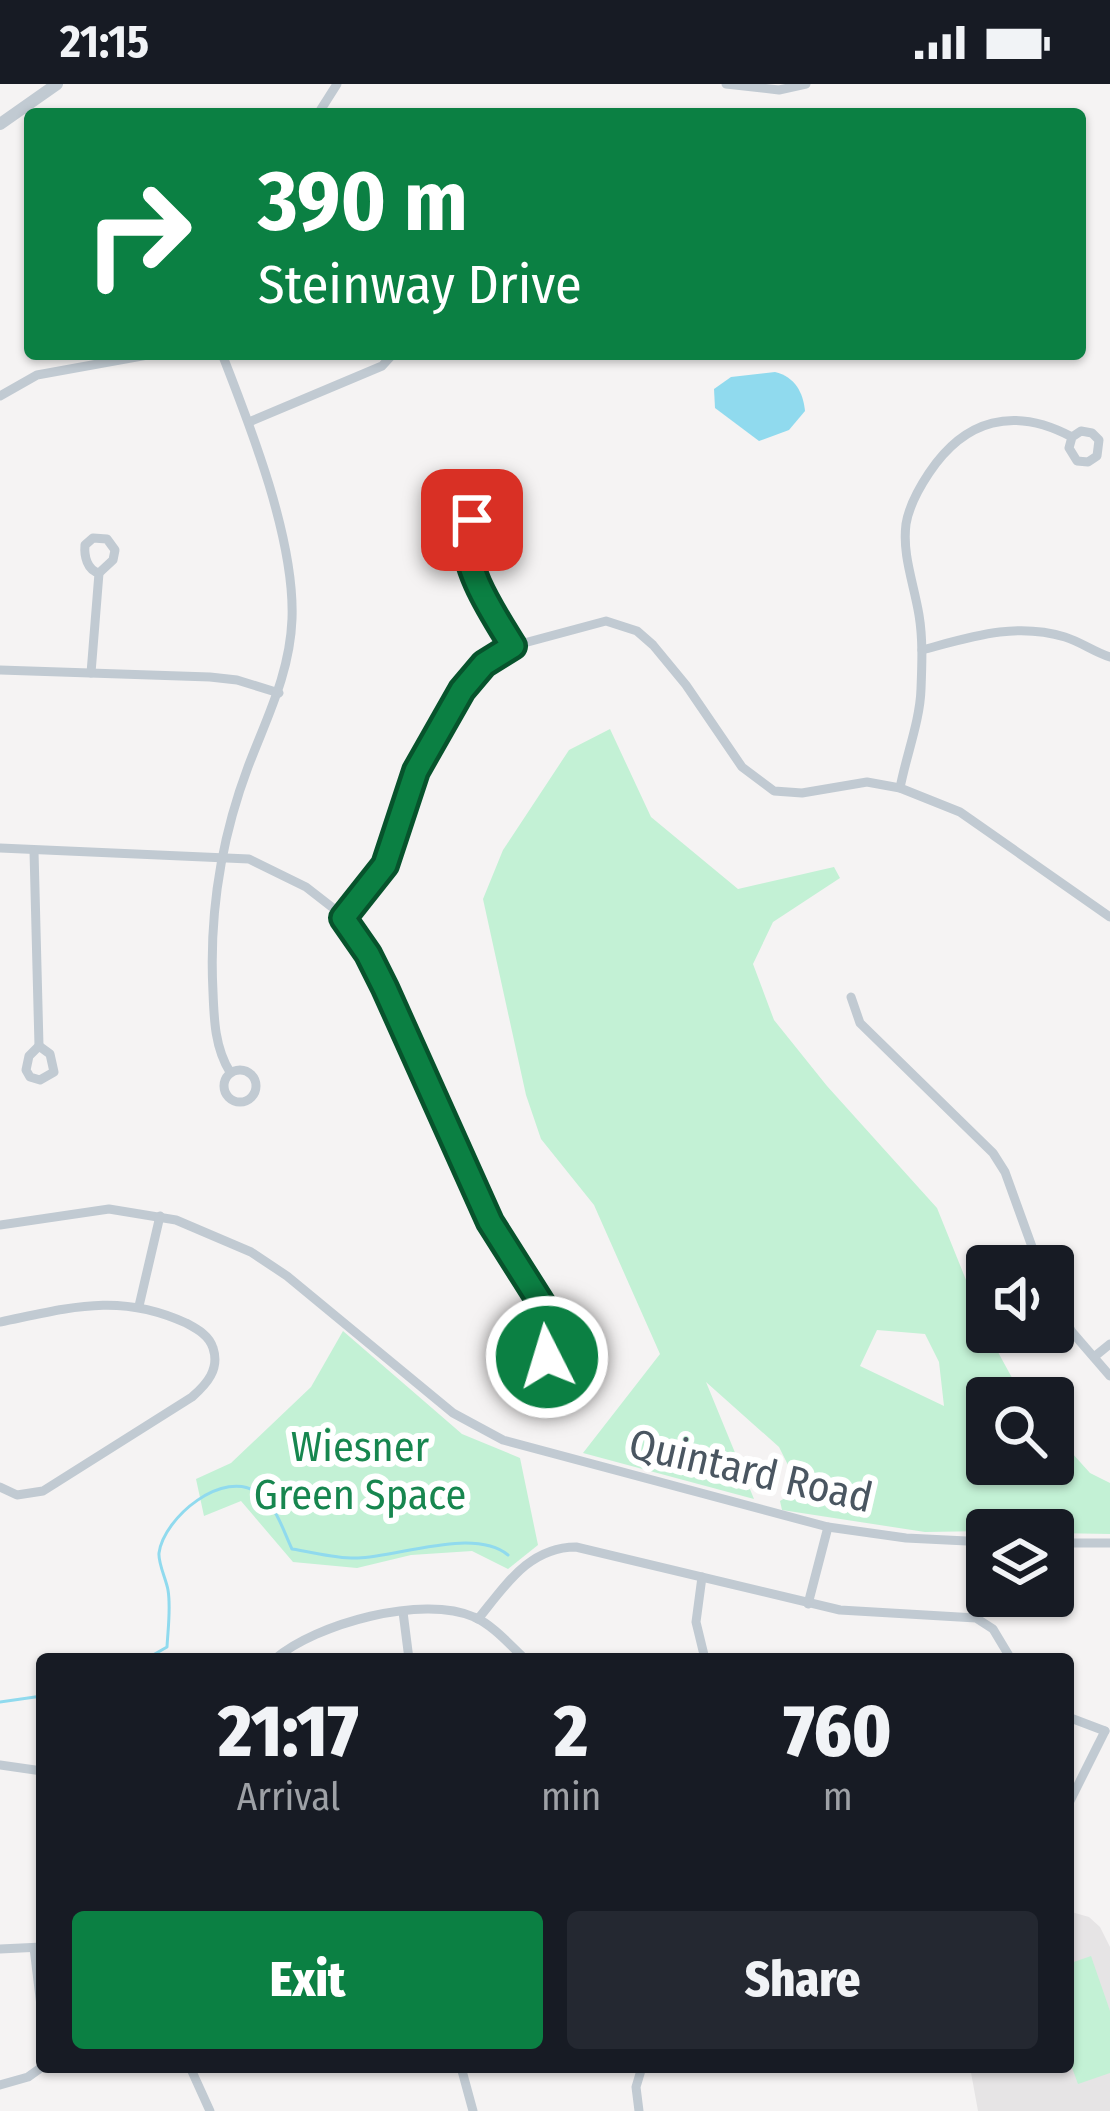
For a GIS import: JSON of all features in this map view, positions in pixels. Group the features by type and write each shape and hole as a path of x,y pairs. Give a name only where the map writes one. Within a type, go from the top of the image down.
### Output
{"street":[{"path":"0,124 57,84"},
{"path":"726,84 779,89 806,84"},
{"path":"0,396 37,375 120,360"},
{"path":"224,360 249,422 291,584 289,652 247,770 223,856 212,957 218,1046 230,1072"},
{"path":"249,422 388,360"},
{"path":"900,788 921,697 919,613 907,565 906,522 919,488 939,458 965,434 994,422 1038,422 1072,437"},
{"path":"474,558 479,591 513,646"},
{"path":"91,673 99,573"},
{"path":"343,918 385,865 416,771 462,690 484,664 513,646 593,623 620,623 653,645 742,767 774,791 802,793 867,782 900,788 960,812 1107,915 1110,902"},
{"path":"922,650 1025,628 1073,639 1110,657"},
{"path":"0,670 209,677 278,693"},
{"path":"0,848 249,859 306,887 343,918 376,971 490,1222 571,1342 568,1363 552,1363 547,1357 552,1320"},
{"path":"34,851 39,1046"},
{"path":"851,997 860,1023 993,1153 1005,1172 1031,1245"},
{"name":"Quintard Road","path":"0,1225 82,1210 135,1210 160,1216 230,1242 287,1276 418,1387 478,1430 581,1463 828,1527 966,1541"},
{"path":"140,1306 160,1216"},
{"path":"0,1322 108,1303 140,1306 164,1313 207,1337 214,1364 205,1386 43,1491 17,1495 0,1487"},
{"path":"1074,1329 1110,1376"},
{"path":"1094,1357 1110,1344"},
{"path":"808,1604 828,1527"},
{"path":"1074,1543 1110,1543"},
{"path":"478,1619 525,1565 554,1549 588,1548 840,1610 976,1618 994,1629 1008,1653"},
{"path":"702,1577 696,1622 704,1653"},
{"path":"403,1612 408,1653"},
{"path":"285,1653 329,1628 403,1612 449,1612 478,1619 518,1653"},
{"path":"1074,1719 1107,1732 1074,1793"},
{"path":"0,1765 36,1770"},
{"path":"0,1949 36,1947"},
{"path":"0,2085 36,2071"},
{"path":"193,2073 210,2111"},
{"path":"463,2073 473,2111"},
{"path":"639,2111 636,2087 640,2073"}],"shaded area":[{"path":"1074,1913 1089,1917 1110,1947 1110,2111 978,2111 971,2073 1074,2073"}],"green space":[{"path":"610,729 651,817 738,889 834,867 840,878 773,922 753,964 774,1020 937,1208 966,1280 966,1353 998,1353 1012,1377 966,1377 966,1485 1074,1485 1074,1455 1090,1473 1110,1483 1110,1534 1074,1533 1074,1509 966,1509 966,1531 925,1532 782,1510 780,1501 800,1489 779,1447 706,1382 754,1499 583,1453 660,1354 594,1205 541,1139 526,1095 483,899 503,850 569,750","holes":["877,1330 925,1334 939,1362 944,1406 860,1366"]},
{"name":"Wiesner Green Space","path":"343,1331 462,1434 520,1458 538,1545 508,1569 472,1551 411,1555 357,1568 293,1562 241,1501 204,1516 196,1479 231,1463 311,1387"},
{"path":"1091,1956 1110,2011 1110,2073 1078,2084 1074,2073 1074,1962"}],"water":[{"path":"775,372 797,386 805,411 789,430 759,441 715,408 714,389 731,377"}],"waterway":[{"path":"156,1653 167,1647 169,1618 159,1557 163,1539 198,1500 229,1487 244,1487 264,1498 292,1549 358,1558 456,1543 493,1547 508,1555"},
{"path":"0,1702 36,1697"}],"route":[{"path":"472,520 466,526 465,541 474,558 479,591 513,646 484,664 462,690 416,771 385,865 343,918 385,988 490,1222 552,1320 547,1357"}]}
